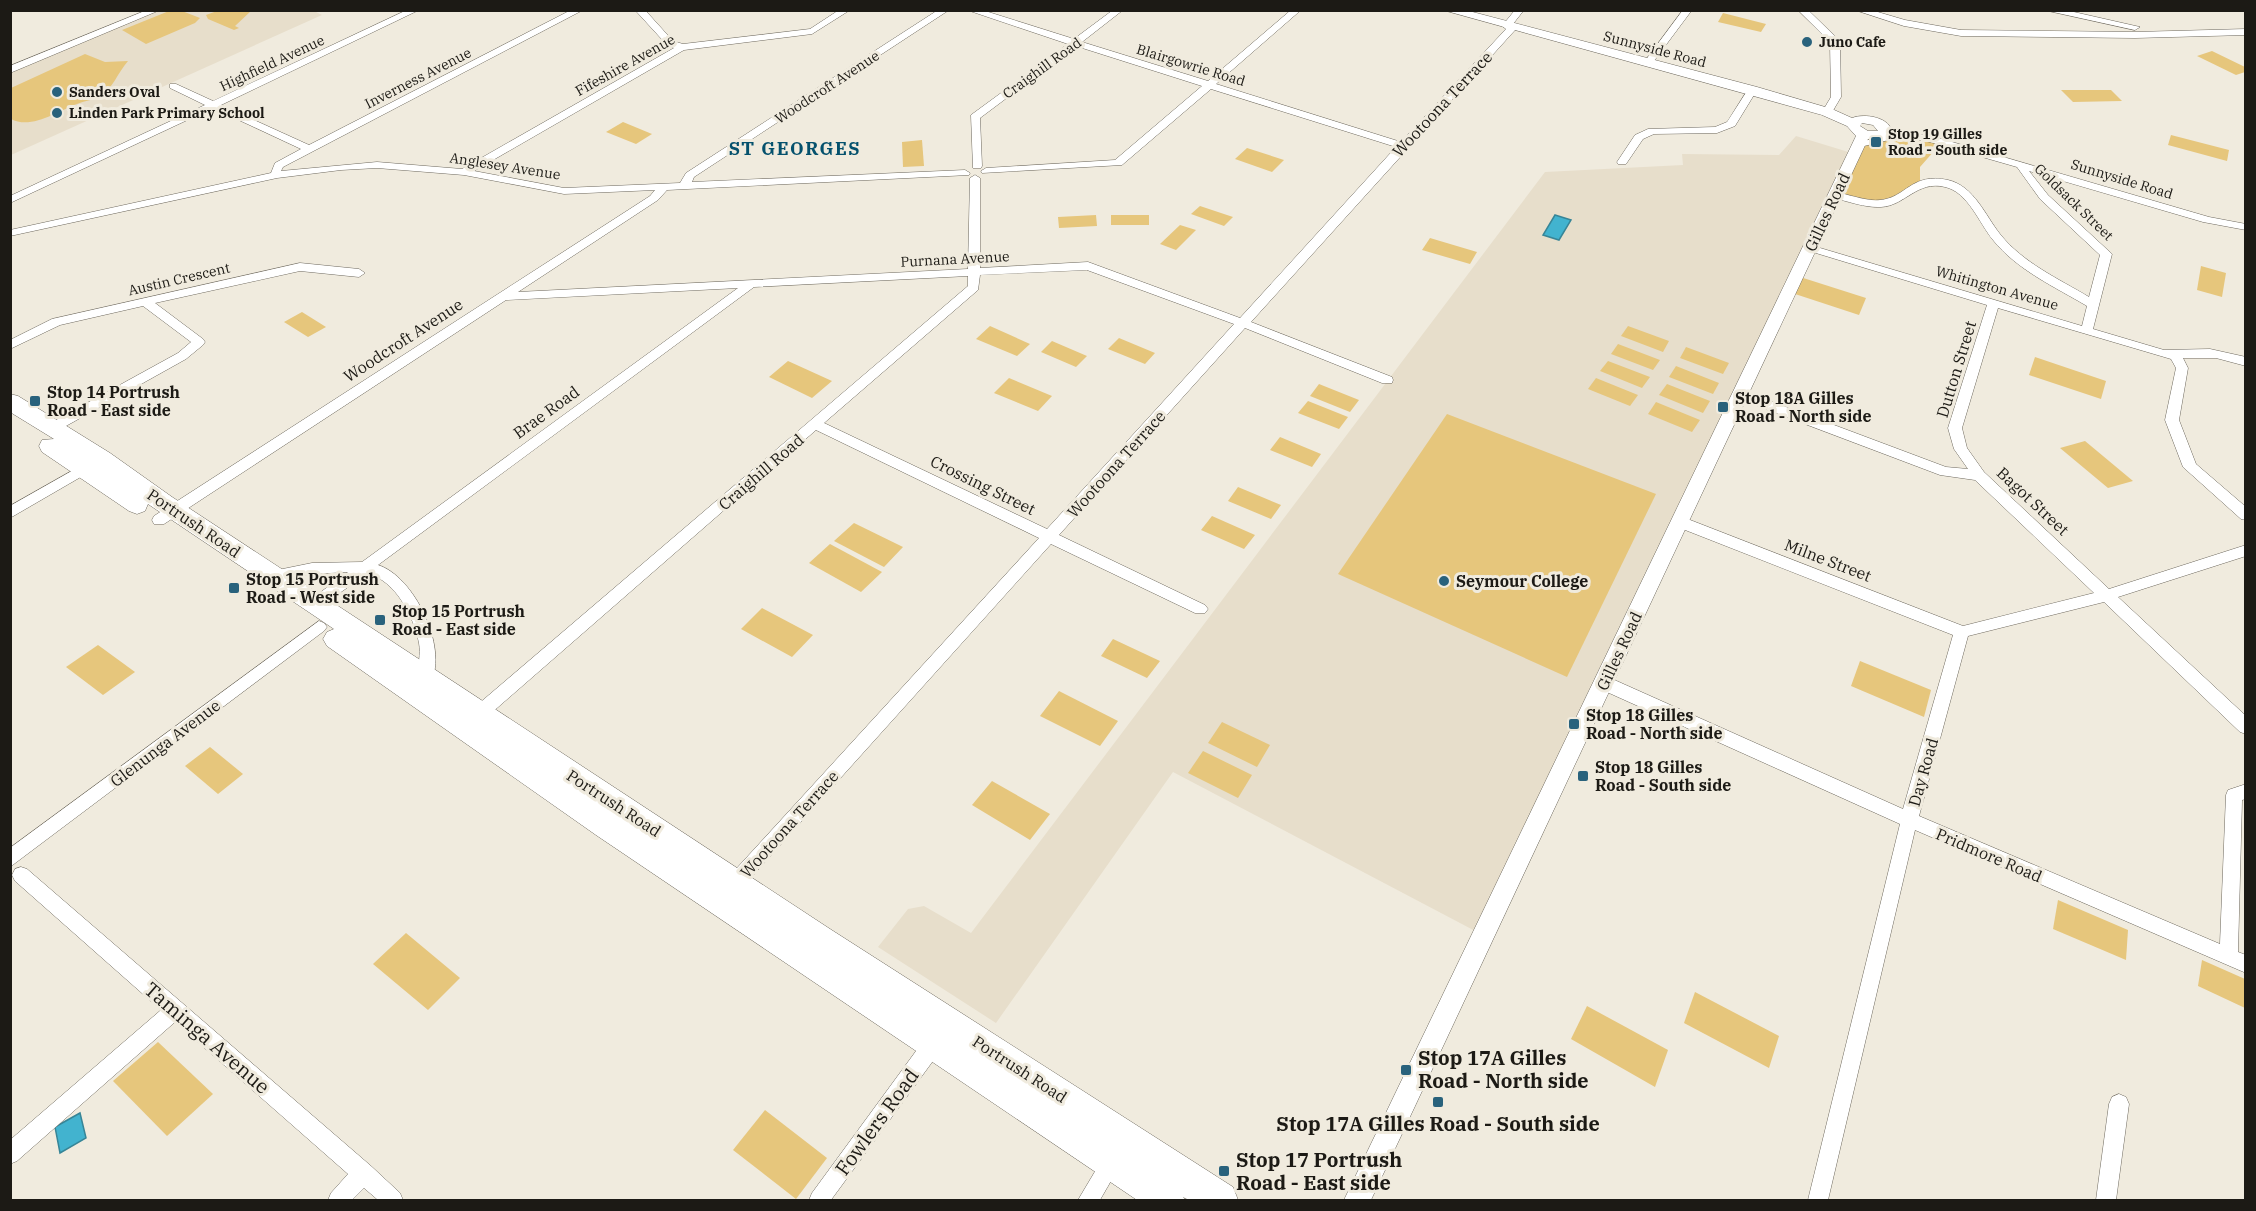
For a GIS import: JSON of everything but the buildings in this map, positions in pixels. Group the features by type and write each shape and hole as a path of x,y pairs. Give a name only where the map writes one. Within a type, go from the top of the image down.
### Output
{"highway":[{"name":"Portrush Road","path":"10,401 52,428 93,464 166,515 472,720"},
{"name":"Portrush Road","path":"10,419 93,464"},
{"name":"Portrush Road","path":"166,515 273,576 317,616 425,677 530,774 727,892 1119,1151 1167,1200"},
{"name":"Portrush Road","path":"727,892 934,1043 1119,1151 1220,1200"}],"street":[{"path":"10,70 156,10"},
{"name":"Highfield Avenue","path":"10,200 415,10"},
{"name":"Inverness Avenue","path":"277,175 279,165 579,10"},
{"path":"639,10 670,43 682,47"},
{"name":"Fifeshire Avenue","path":"464,172 682,47 812,31 846,10"},
{"name":"Woodcroft Avenue","path":"684,186 690,175 945,10"},
{"name":"Blairgowrie Road","path":"971,10 1403,146"},
{"name":"Craighill Road","path":"472,720 974,287 976,273 975,117 1119,10"},
{"name":"Anglesey Avenue","path":"10,232 277,175 377,165 464,172 564,191 663,188 1118,163 1297,10"},
{"name":"Sunnyside Road","path":"1449,10 1827,112 1859,134"},
{"name":"Wootoona Terrace","path":"727,892 1510,27 1520,10"},
{"path":"1648,63 1688,10"},
{"path":"1802,10 1835,41 1836,97 1827,112"},
{"path":"1860,10 1904,23 1962,33 2246,32"},
{"path":"2048,10 2122,25 2171,30 2182,34"},
{"path":"173,86 309,149"},
{"path":"1622,162 1639,137 1652,130 1717,130 1731,124 1752,90"},
{"path":"1859,134 1877,136 1886,131"},
{"name":"Sunnyside Road","path":"1886,131 1909,134 2021,165 2207,220 2246,227"},
{"path":"1859,134 1884,137 1909,134"},
{"name":"Gilles Road","path":"1357,1200 1741,395 1835,195 1859,134"},
{"name":"Goldsack Street","path":"2021,165 2022,173 2038,191 2106,254 2087,330"},
{"path":"1835,195 1881,204 1902,195 1920,183 1946,183 1964,191 1997,238 2016,258 2094,305"},
{"name":"Woodcroft Avenue","path":"166,515 654,198 663,188"},
{"name":"Whitington Avenue","path":"1810,248 2176,357"},
{"name":"Purnana Avenue","path":"504,296 1088,266 1388,380"},
{"name":"Austin Crescent","path":"10,345 56,322 300,267 359,273"},
{"name":"Brae Road","path":"317,616 363,568 749,285"},
{"path":"52,428 182,356 199,342 145,302"},
{"name":"Dutton Street","path":"1979,475 1961,449 1955,428 1994,304"},
{"path":"2246,362 2212,353 2195,352 2176,357 2182,368 2172,420 2190,467 2246,515"},
{"name":"Bagot Street","path":"1741,395 1945,472 1979,475 2246,727"},
{"name":"Crossing Street","path":"816,424 1200,609"},
{"path":"10,513 93,464"},
{"name":"Milne Street","path":"1680,522 1962,632"},
{"path":"1962,632 2107,594 2246,550"},
{"path":"273,576 295,570 339,567 383,572 405,593 421,625 427,645 425,677"},
{"name":"Glenunga Avenue","path":"16,867 317,616"},
{"name":"Day Road","path":"1818,1200 1909,820 1962,632"},
{"name":"Pridmore Road","path":"1604,683 1909,820 2237,960"},
{"path":"2237,960 2234,795 2246,791"},
{"name":"Taminga Avenue","path":"16,867 175,1010 393,1200"},
{"path":"10,1154 175,1010"},
{"name":"Fowlers Road","path":"819,1200 934,1043"},
{"path":"2106,1200 2119,1104"},
{"path":"1088,1200 1119,1151"},
{"path":"338,1200 364,1173"}],"shaded area":[{"path":"251,10 235,26 239,28 234,30 208,19 206,15 217,11"},
{"name":"Linden Park Primary School","path":"312,10 322,15 11,155 11,70 156,11"},
{"path":"169,11 182,11 200,18 195,23 146,44 122,30"},
{"path":"1723,13 1766,24 1761,32 1718,22"},
{"path":"2212,51 2245,67 2245,72 2236,75 2197,56"},
{"name":"Sanders Oval","path":"85,54 105,62 128,61 108,90 99,97 36,121 19,122 11,119 11,88"},
{"path":"2061,90 2111,90 2122,101 2073,102"},
{"path":"623,122 652,134 636,144 606,132"},
{"path":"1885,133 1942,142 1920,167 1920,183 1881,204 1835,195 1864,134"},
{"path":"2171,135 2229,150 2227,161 2168,145"},
{"name":"Seymour College","path":"1796,136 1855,154 1479,933 1173,772 996,1023 878,947 908,909 924,906 971,933 1545,172 1683,165 1682,154 1779,155"},
{"path":"922,140 924,166 903,167 902,142"},
{"path":"1247,148 1284,160 1272,172 1235,159"},
{"path":"1200,206 1233,217 1224,226 1191,214"},
{"path":"1096,215 1097,226 1059,228 1058,217"},
{"path":"1111,215 1149,215 1149,225 1111,225"},
{"path":"1180,225 1196,230 1176,250 1160,244"},
{"path":"1430,238 1477,252 1470,264 1422,250"},
{"path":"2201,266 2226,273 2222,297 2197,290"},
{"path":"1797,276 1866,298 1859,315 1789,292"},
{"path":"302,312 326,327 308,337 284,322"},
{"path":"990,326 1030,344 1017,356 976,339"},
{"path":"1628,326 1669,341 1663,352 1621,336"},
{"path":"1119,338 1155,353 1145,364 1108,349"},
{"path":"1052,341 1087,356 1076,367 1041,352"},
{"path":"1618,344 1660,360 1653,370 1611,354"},
{"path":"1686,347 1729,363 1723,374 1680,358"},
{"path":"2035,357 2106,381 2101,399 2029,375"},
{"path":"788,361 832,381 812,398 769,377"},
{"path":"1608,361 1650,377 1642,388 1600,371"},
{"path":"1676,366 1719,383 1713,394 1669,377"},
{"path":"1009,378 1052,396 1038,411 994,393"},
{"path":"1596,378 1638,395 1630,406 1588,389"},
{"path":"1319,384 1359,400 1350,412 1310,396"},
{"path":"1667,384 1710,401 1703,413 1659,395"},
{"path":"1308,401 1348,417 1339,429 1298,413"},
{"path":"1656,402 1700,420 1692,432 1648,414"},
{"path":"1447,414 1656,494 1567,677 1338,574"},
{"path":"1280,437 1321,454 1312,467 1270,450"},
{"path":"2085,441 2133,481 2108,488 2060,448"},
{"path":"1238,487 1281,505 1271,519 1228,501"},
{"path":"1212,516 1255,535 1244,549 1201,530"},
{"path":"854,523 903,547 884,567 834,541"},
{"path":"830,544 882,572 861,592 809,563"},
{"path":"762,608 813,635 792,657 741,629"},
{"path":"1113,639 1160,661 1147,678 1101,656"},
{"path":"98,645 135,672 103,695 66,667"},
{"path":"1860,661 1931,690 1924,717 1851,686"},
{"path":"1059,691 1118,721 1100,746 1040,716"},
{"path":"1222,722 1270,745 1257,767 1208,743"},
{"path":"210,747 243,774 218,794 185,766"},
{"path":"1203,751 1252,775 1238,798 1188,773"},
{"path":"992,781 1050,814 1030,840 972,805"},
{"path":"2058,900 2128,930 2126,960 2053,929"},
{"path":"406,933 460,978 428,1010 373,964"},
{"path":"2202,960 2245,979 2245,1008 2198,986"},
{"path":"1695,992 1779,1036 1769,1068 1684,1023"},
{"path":"1587,1006 1668,1050 1655,1087 1571,1039"},
{"path":"158,1042 213,1094 167,1136 113,1081"},
{"path":"765,1110 827,1158 796,1199 733,1150"}],"water":[{"path":"1555,215 1571,220 1559,240 1543,235"},
{"path":"80,1113 86,1138 60,1153 55,1127"}],"place":[{"name":"Juno Cafe","path":"1807,42"},
{"name":"Sanders Oval","path":"57,92"},
{"name":"Linden Park Primary School","path":"57,113"},
{"name":"Stop 19 Gilles Road - South side","path":"1876,142"},
{"name":"Stop 14 Portrush Road - East side","path":"35,401"},
{"name":"Stop 18A Gilles Road - North side","path":"1723,407"},
{"name":"Seymour College","path":"1444,581"},
{"name":"Stop 15 Portrush Road - West side","path":"234,588"},
{"name":"Stop 15 Portrush Road - East side","path":"380,620"},
{"name":"Stop 18 Gilles Road - North side","path":"1574,724"},
{"name":"Stop 18 Gilles Road - South side","path":"1583,776"},
{"name":"Stop 17A Gilles Road - North side","path":"1406,1070"},
{"name":"Stop 17A Gilles Road - South side","path":"1438,1102"},
{"name":"Stop 17 Portrush Road - East side","path":"1224,1171"}],"district":[{"name":"ST GEORGES","path":"795,149"}]}
